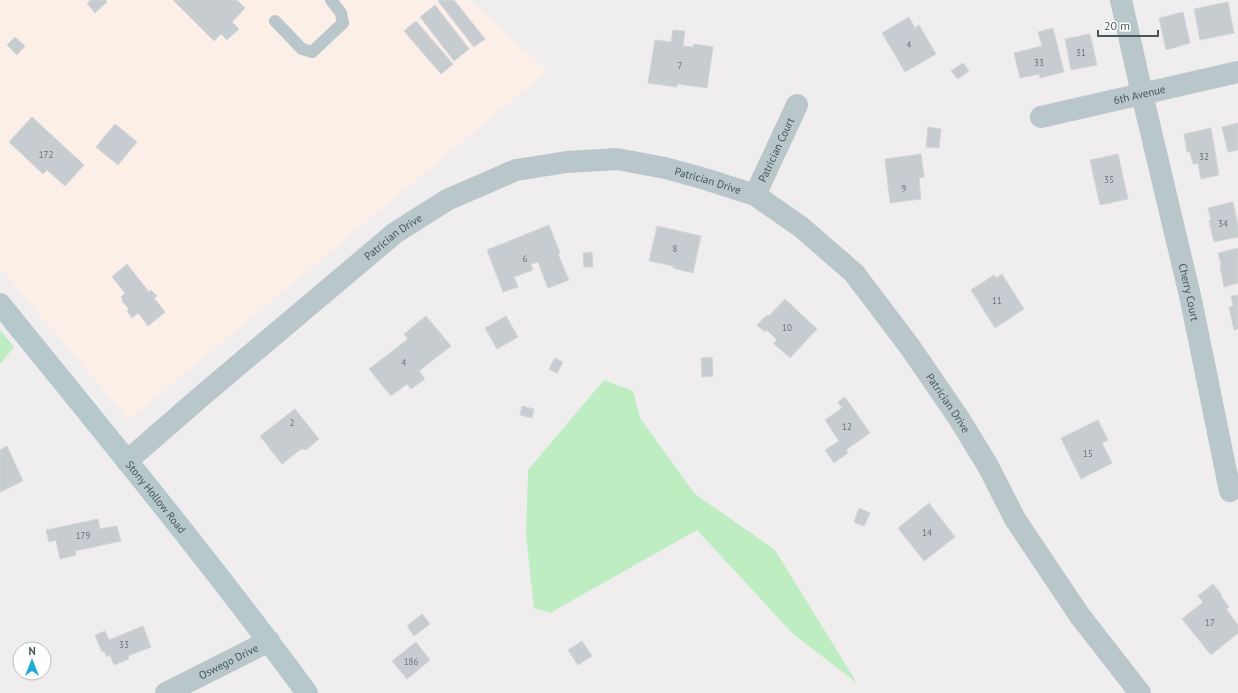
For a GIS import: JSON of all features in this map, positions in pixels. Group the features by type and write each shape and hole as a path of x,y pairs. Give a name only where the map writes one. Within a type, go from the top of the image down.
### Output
{"street":[{"name":"Cherry Court","path":"1121,0 1191,300 1230,491"},
{"name":"6th Avenue","path":"1041,118 1238,72"},
{"name":"Patrician Court","path":"755,195 797,105"},
{"name":"Patrician Drive","path":"127,461 395,233 447,200 516,170 567,162 617,159 665,168 755,195 801,228 854,273 910,347 958,417 988,466 1015,519 1080,616 1140,693"},
{"name":"Stony Hollow Road","path":"0,304 127,461 269,641 307,693"},
{"name":"Oswego Drive","path":"166,693 269,641"}],"lane":[{"path":"275,21 302,49 312,52 343,23 341,13 331,0"}],"shaded area":[{"path":"0,0 470,0 547,71 129,420 0,268"}],"green space":[{"path":"0,330 14,347 0,364"},
{"path":"604,380 633,391 640,418 695,494 775,550 857,683 793,634 697,530 550,613 534,608 526,535 528,470"}],"building":[{"path":"91,0 106,0 107,2 95,13 87,3"},
{"path":"173,0 237,0 245,8 232,22 239,29 227,40 221,34 214,41"},
{"path":"454,0 485,39 474,47 438,1"},
{"path":"1228,2 1234,33 1200,40 1194,9"},
{"path":"435,5 469,49 454,61 420,17"},
{"path":"1183,12 1190,43 1166,50 1159,18"},
{"path":"909,17 915,28 919,25 936,54 905,72 882,33"},
{"path":"416,21 453,64 441,74 404,31"},
{"path":"1053,28 1064,72 1040,78 1039,74 1020,78 1014,53 1042,46 1038,32"},
{"path":"673,30 685,31 683,46 693,47 694,44 713,47 707,88 678,84 677,87 648,83 655,40 671,42"},
{"path":"1090,34 1097,65 1071,70 1065,39"},
{"path":"15,37 25,46 17,55 7,45"},
{"path":"963,63 969,71 958,79 951,71"},
{"path":"32,117 84,165 65,186 47,170 43,174 9,142"},
{"path":"1238,123 1238,150 1228,152 1222,127"},
{"path":"115,124 137,142 118,165 96,147"},
{"path":"928,127 941,129 939,148 926,147"},
{"path":"1211,128 1219,175 1201,179 1198,163 1193,164 1190,152 1187,152 1184,134"},
{"path":"921,154 924,177 919,178 921,199 890,203 885,159"},
{"path":"1118,154 1128,199 1100,205 1090,160"},
{"path":"1233,202 1238,225 1238,237 1214,242 1209,221 1211,220 1208,208"},
{"path":"549,225 560,253 558,254 569,280 548,288 538,262 531,264 533,270 514,277 518,287 503,292 487,250"},
{"path":"657,226 701,236 693,273 673,268 673,266 649,261"},
{"path":"1238,248 1238,283 1224,287 1218,253"},
{"path":"592,252 593,267 584,267 583,253"},
{"path":"127,264 149,292 151,290 157,296 154,298 165,312 148,326 138,313 132,318 127,311 129,309 122,301 123,300 121,297 125,293 112,277"},
{"path":"1002,274 1024,309 995,328 971,290 994,275 996,278"},
{"path":"1238,295 1238,329 1234,330 1229,307 1233,306 1231,296"},
{"path":"785,299 817,329 790,358 773,343 777,340 767,330 765,332 757,325 767,315 769,316"},
{"path":"426,316 451,346 419,371 425,379 411,389 407,384 391,396 369,369 408,339 404,334"},
{"path":"506,316 518,337 497,349 485,328"},
{"path":"712,357 713,376 702,377 701,358"},
{"path":"555,358 563,362 557,373 549,369"},
{"path":"845,397 870,433 846,450 848,453 834,463 825,450 839,441 825,420 842,408 838,402"},
{"path":"522,406 534,409 532,418 520,415"},
{"path":"295,409 319,439 306,450 301,449 282,464 260,436"},
{"path":"1098,420 1108,440 1102,443 1112,463 1081,479 1061,438"},
{"path":"7,446 23,481 0,492 0,450"},
{"path":"929,503 955,537 924,561 898,528"},
{"path":"859,508 870,513 864,526 854,522"},
{"path":"98,519 100,529 117,526 121,541 75,551 76,555 60,559 56,540 49,542 46,530"},
{"path":"1213,584 1229,607 1226,609 1238,625 1238,633 1211,655 1182,619 1203,602 1198,596"},
{"path":"422,614 430,624 414,636 407,626"},
{"path":"143,626 151,647 128,656 129,659 114,665 110,655 107,657 104,651 102,652 95,635 105,631 109,640"},
{"path":"582,641 592,656 578,665 568,650"},
{"path":"416,642 430,660 407,679 392,661"}]}
